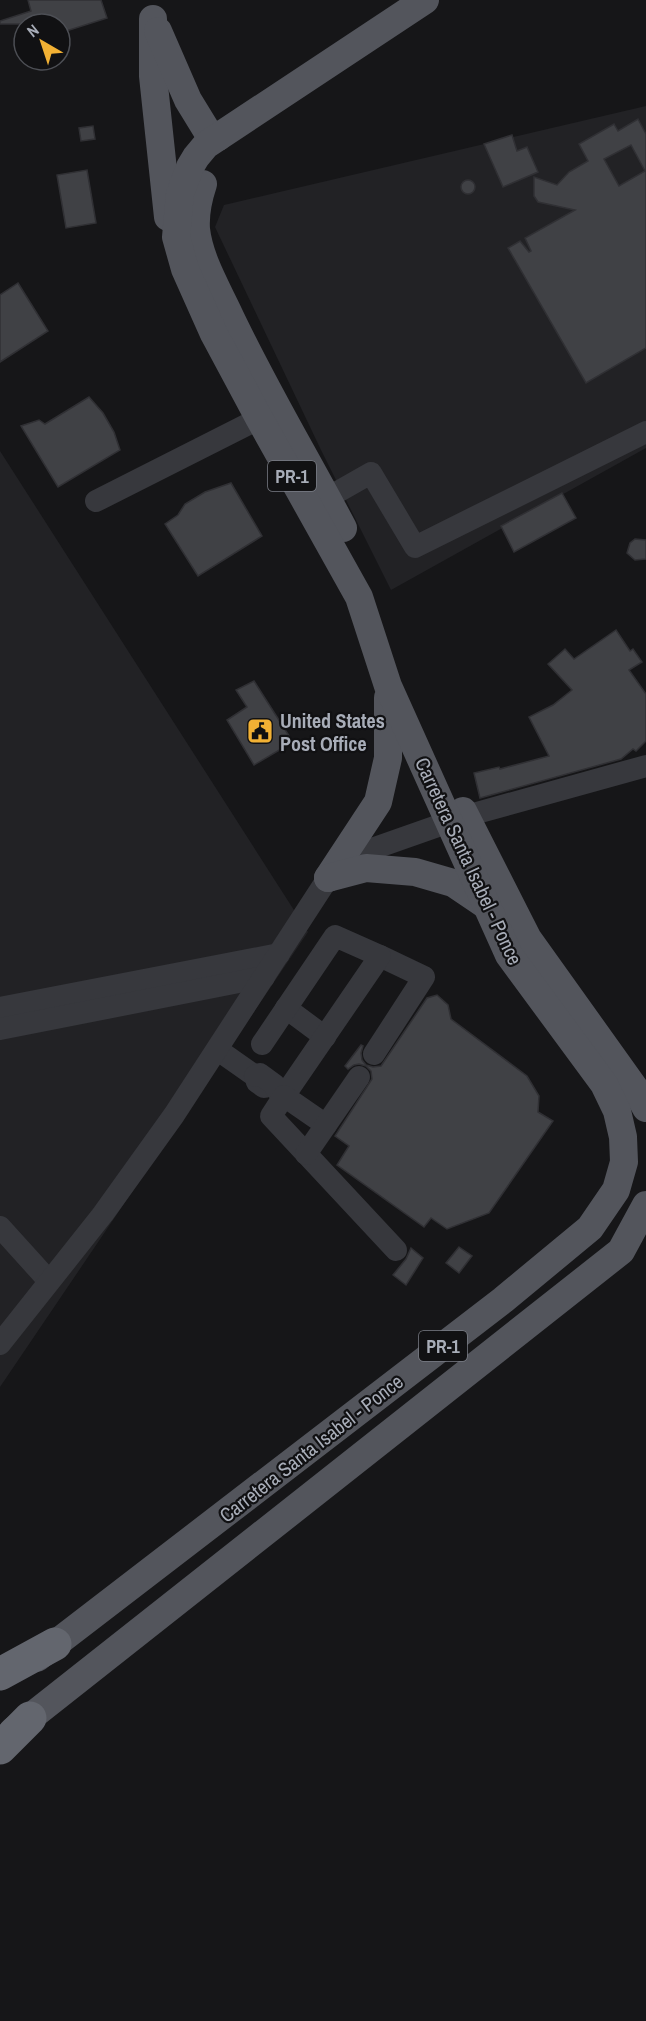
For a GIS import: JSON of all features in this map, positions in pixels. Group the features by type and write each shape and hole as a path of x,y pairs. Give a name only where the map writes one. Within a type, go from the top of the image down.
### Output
{"highway":[{"path":"0,1674 55,1644"},
{"path":"0,1748 30,1718"}],"main road":[{"name":"Carretera Santa Isabel - Ponce","path":"0,1687 503,1300 590,1228 616,1190 624,1162 623,1137 616,1111 604,1084 509,955 487,907 369,576 327,498 214,334 185,269 176,237 180,194 185,177 196,156 206,145 425,0"},
{"path":"150,9 188,100 207,131 218,137"},
{"path":"150,9 153,76 168,222 176,237"},
{"name":"Carretera Santa Isabel - Ponce","path":"218,137 198,201 196,230 213,279 268,413 359,597 388,686 457,819 528,939 636,1090 646,1108"},
{"path":"328,878 378,802 388,758 388,686"},
{"path":"328,878 366,868 415,872 453,883 487,907"},
{"name":"Carretera Santa Isabel - Ponce","path":"0,1741 621,1251 646,1204"}],"street":[{"path":"96,501 268,413"},
{"path":"327,498 372,473 415,548 646,432"},
{"path":"0,1344 103,1214 168,1124 328,878 375,848 457,819 646,766"},
{"path":"262,1044 335,936 424,977 374,1054"},
{"path":"0,1029 279,954"},
{"path":"380,956 325,1036 280,1093 271,1116 396,1250"},
{"path":"0,1008 264,977"},
{"path":"286,1008 325,1036"},
{"path":"218,1050 255,1076 257,1082 270,1091 280,1093 326,1125"},
{"path":"306,1154 359,1077"},
{"path":"0,1227 49,1281"}],"shaded area":[{"path":"646,106 646,448 391,590 321,450 215,227 224,205"},
{"path":"0,451 308,932 0,1387"}],"building":[{"path":"28,0 101,0 107,18 72,29 72,12 28,12 31,11"},
{"path":"12,17 12,24 0,24 0,21"},
{"path":"638,119 646,134 646,348 586,383 508,248 520,241 529,252 531,251 525,238 575,210 538,202 534,196 534,177 557,185 569,172 588,161 579,144 614,124 618,131","holes":["631,145 645,171 619,186 604,159"]},
{"path":"93,126 95,139 81,141 79,128"},
{"path":"512,135 517,151 527,147 538,172 503,187 484,144"},
{"path":"87,170 96,223 66,228 57,175"},
{"path":"468,180 473,182 475,187 473,192 468,194 463,192 461,187 463,182"},
{"path":"18,283 48,331 0,362 0,295"},
{"path":"89,397 103,413 114,432 120,450 58,487 21,426 39,420 45,424"},
{"path":"231,483 262,536 198,576 165,524 178,515 185,504 205,492"},
{"path":"562,493 576,518 514,552 501,526"},
{"path":"635,539 646,540 646,559 635,560 627,553 630,543"},
{"path":"616,630 630,651 633,649 642,662 629,670 646,694 646,741 636,751 633,749 621,759 480,798 474,773 499,767 500,769 549,756 529,717 553,705 572,690 548,664 565,649 574,659"},
{"name":"United States Post Office","path":"254,681 293,742 254,765 227,720 247,707 236,690"},
{"path":"437,995 448,1005 451,1019 527,1076 539,1096 538,1112 553,1121 489,1213 447,1229 431,1218 424,1227 337,1165 349,1146 335,1136 372,1079 371,1071 366,1066 359,1064 348,1069 345,1066 361,1045 363,1046 362,1060 366,1065 381,1066 427,998"},
{"path":"459,1247 472,1256 459,1273 446,1263"},
{"path":"411,1248 423,1258 406,1285 393,1275 406,1259"}],"place":[{"name":"United States Post Office","path":"260,731"}]}
